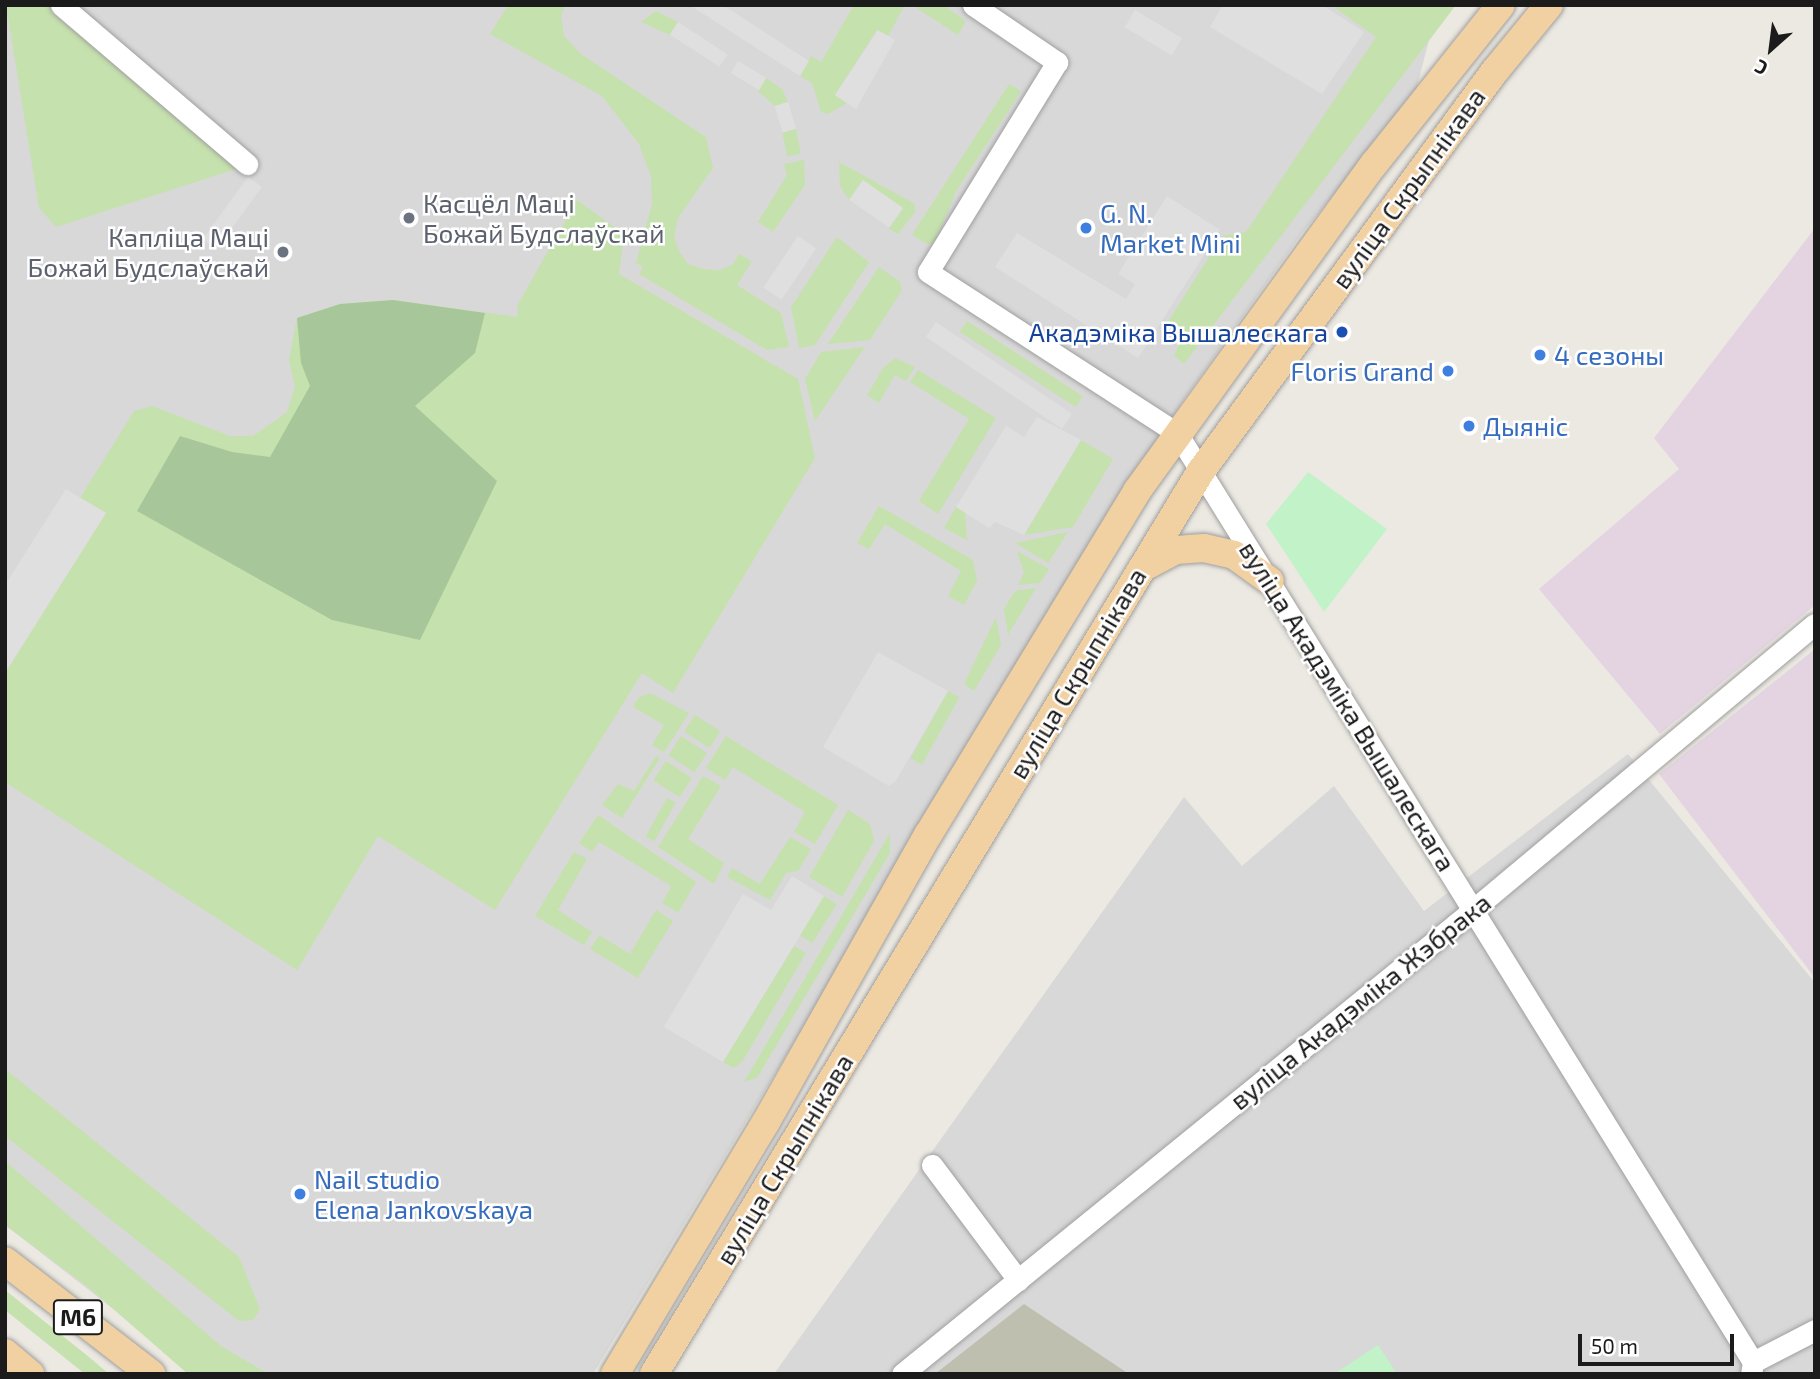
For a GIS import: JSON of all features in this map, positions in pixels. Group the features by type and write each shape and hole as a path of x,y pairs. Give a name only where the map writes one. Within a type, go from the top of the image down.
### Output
{"main road":[{"name":"вуліца Скрыпнікава","path":"615,1374 766,1122 935,823 1177,433 1374,164 1501,5"},
{"name":"вуліца Скрыпнікава","path":"654,1374 1201,471 1495,71 1549,5"},
{"path":"1140,570 1176,550 1204,548 1234,555 1270,581"},
{"name":"М6","path":"5,1261 151,1374"},
{"path":"5,1353 30,1374"}],"street":[{"path":"61,5 247,164"},
{"path":"973,5 1056,62 928,272 1177,433"},
{"name":"вуліца Акадэміка Вышалескага","path":"1177,433 1474,909 1752,1368"},
{"name":"вуліца Акадэміка Жэбрака","path":"902,1374 1474,909 1815,624"},
{"path":"932,1164 1018,1280"},
{"path":"1752,1368 1815,1330"}],"shaded area":[{"path":"5,5 1445,5 1435,16 1415,95 1302,233 1182,402 593,1374 197,1374 5,1225"},
{"path":"723,5 809,61 800,76 691,6"},
{"path":"1223,5 1322,5 1364,32 1322,94 1210,27"},
{"path":"1135,10 1182,38 1172,55 1125,27"},
{"path":"678,22 727,54 719,67 670,35"},
{"path":"878,30 895,40 856,109 835,95"},
{"path":"738,61 766,78 759,90 731,73"},
{"path":"788,102 796,129 783,133 775,106"},
{"path":"248,177 262,187 216,249 203,239"},
{"path":"863,180 903,208 889,228 849,200"},
{"path":"1167,196 1220,230 1138,358 995,267 1017,233 1126,299 1135,284 1118,274"},
{"path":"1815,228 1815,605 1660,734 1539,589 1679,469 1654,438"},
{"path":"798,236 816,248 782,300 763,287"},
{"path":"936,322 1072,414 1062,429 926,337"},
{"path":"1037,417 1081,440 1024,535 995,522 989,528 956,507 1006,426 1024,437"},
{"path":"66,489 106,513 5,673 5,585"},
{"path":"1815,649 1815,978 1659,774"},
{"path":"878,652 948,691 895,782 889,786 823,747"},
{"path":"1628,754 1815,983 1815,1374 774,1374 1184,797 1242,866 1334,786 1424,911"},
{"path":"792,876 824,896 723,1062 664,1027 743,894 771,910"},
{"path":"1024,1304 1129,1374 935,1374"}],"green space":[{"path":"6,5 51,5 79,33 229,137 236,169 56,227 39,208"},
{"path":"508,5 565,5 561,16 564,36 581,54 706,137 713,168 678,218 674,236 679,251 688,264 704,269 720,270 732,265 739,254 752,261 737,285 781,313 789,347 767,350 639,274 643,267 636,263 652,204 651,177 639,144 602,96 490,34"},
{"path":"854,5 905,5 888,36 877,30 835,95 847,103 828,114 821,112 812,83 800,76 811,56 821,62"},
{"path":"912,5 943,5 966,21 958,35"},
{"path":"1331,5 1456,5 1184,364 1174,356 1183,335 1166,325 1222,236 1246,232 1376,37"},
{"path":"656,11 678,22 670,35 641,22"},
{"path":"766,78 782,89 788,102 775,106 758,91"},
{"path":"1009,84 1021,91 957,190 934,244 927,244 912,235"},
{"path":"796,129 801,154 787,156 782,132"},
{"path":"804,160 805,185 773,232 758,222 787,175 784,164"},
{"path":"839,162 915,204 915,212 898,234 888,228 902,208 863,180 849,200 840,186"},
{"path":"577,200 624,234 619,274 798,379 815,458 673,693 642,673 495,910 378,836 297,970 5,782 5,673 106,513 80,498 134,411 152,406 230,436 253,436 287,412 295,387 289,360 297,318 340,304 393,300 517,317 518,304"},
{"path":"837,237 869,262 815,345 799,348 791,307"},
{"path":"879,267 900,282 902,290 870,340 828,344"},
{"path":"393,300 485,313 475,353 415,406 497,481 420,640 332,620 137,511 180,436 232,452 270,457 310,386 301,363 297,318 340,304"},
{"path":"967,321 1083,396 1076,407 960,332"},
{"path":"865,347 815,421 805,379 821,352"},
{"path":"895,358 915,367 906,381 895,375 879,403 867,395 883,368"},
{"path":"918,370 996,418 938,514 919,501 969,419 910,382"},
{"path":"1081,440 1113,459 1073,527 1024,535"},
{"path":"1308,472 1387,529 1324,612 1266,524"},
{"path":"879,506 973,560 977,581 964,605 948,596 961,571 885,524 869,549 857,543"},
{"path":"956,507 965,512 967,540 944,528"},
{"path":"1068,532 1048,563 1015,543"},
{"path":"1017,551 1049,569 1040,583 1018,585 1024,573"},
{"path":"1036,588 1008,635 1004,609 1015,591"},
{"path":"996,617 1001,645 974,691 964,684"},
{"path":"948,691 959,697 922,765 911,758"},
{"path":"650,693 689,713 664,752 652,745 664,725 633,707 638,698"},
{"path":"695,715 720,731 709,748 684,732"},
{"path":"681,736 707,753 694,772 668,755"},
{"path":"726,736 838,805 815,844 794,832 805,812 733,767 725,780 706,768"},
{"path":"656,756 660,758 622,818 602,805 618,784 634,791"},
{"path":"666,761 692,778 679,797 653,780"},
{"path":"703,776 721,786 688,839 724,863 714,884 658,847"},
{"path":"667,798 676,803 654,841 646,836"},
{"path":"848,810 870,824 874,841 842,897 809,877"},
{"path":"598,815 696,882 678,913 662,903 671,886 599,842 592,852 579,843"},
{"path":"890,833 890,853 757,1078 744,1082"},
{"path":"790,837 811,849 798,871 786,873 770,900 727,877 732,868 760,884"},
{"path":"574,852 587,859 558,910 592,932 584,945 535,916"},
{"path":"824,896 837,904 812,943 800,935"},
{"path":"656,910 673,921 638,978 590,949 599,935 630,954"},
{"path":"794,946 806,953 742,1062 733,1068 723,1062"},
{"path":"5,1069 239,1257 260,1309 253,1320 239,1321 5,1136"},
{"path":"5,1161 221,1346 268,1374 188,1374 88,1287 5,1225"},
{"path":"5,1290 109,1374 85,1374 5,1310"},
{"path":"1378,1345 1397,1374 1334,1374"}],"place":[{"name":"Касцёл Маці Божай Будслаўскай","path":"409,218"},
{"name":"G. N. Market Mini","path":"1086,228"},
{"name":"Капліца Маці Божай Будслаўскай","path":"283,252"},
{"name":"Акадэміка Вышалескага","path":"1342,332"},
{"name":"4 сезоны","path":"1540,355"},
{"name":"Floris Grand","path":"1448,371"},
{"name":"Дыяніс","path":"1469,426"},
{"name":"Nail studio Elena Jankovskaya","path":"300,1194"}]}
